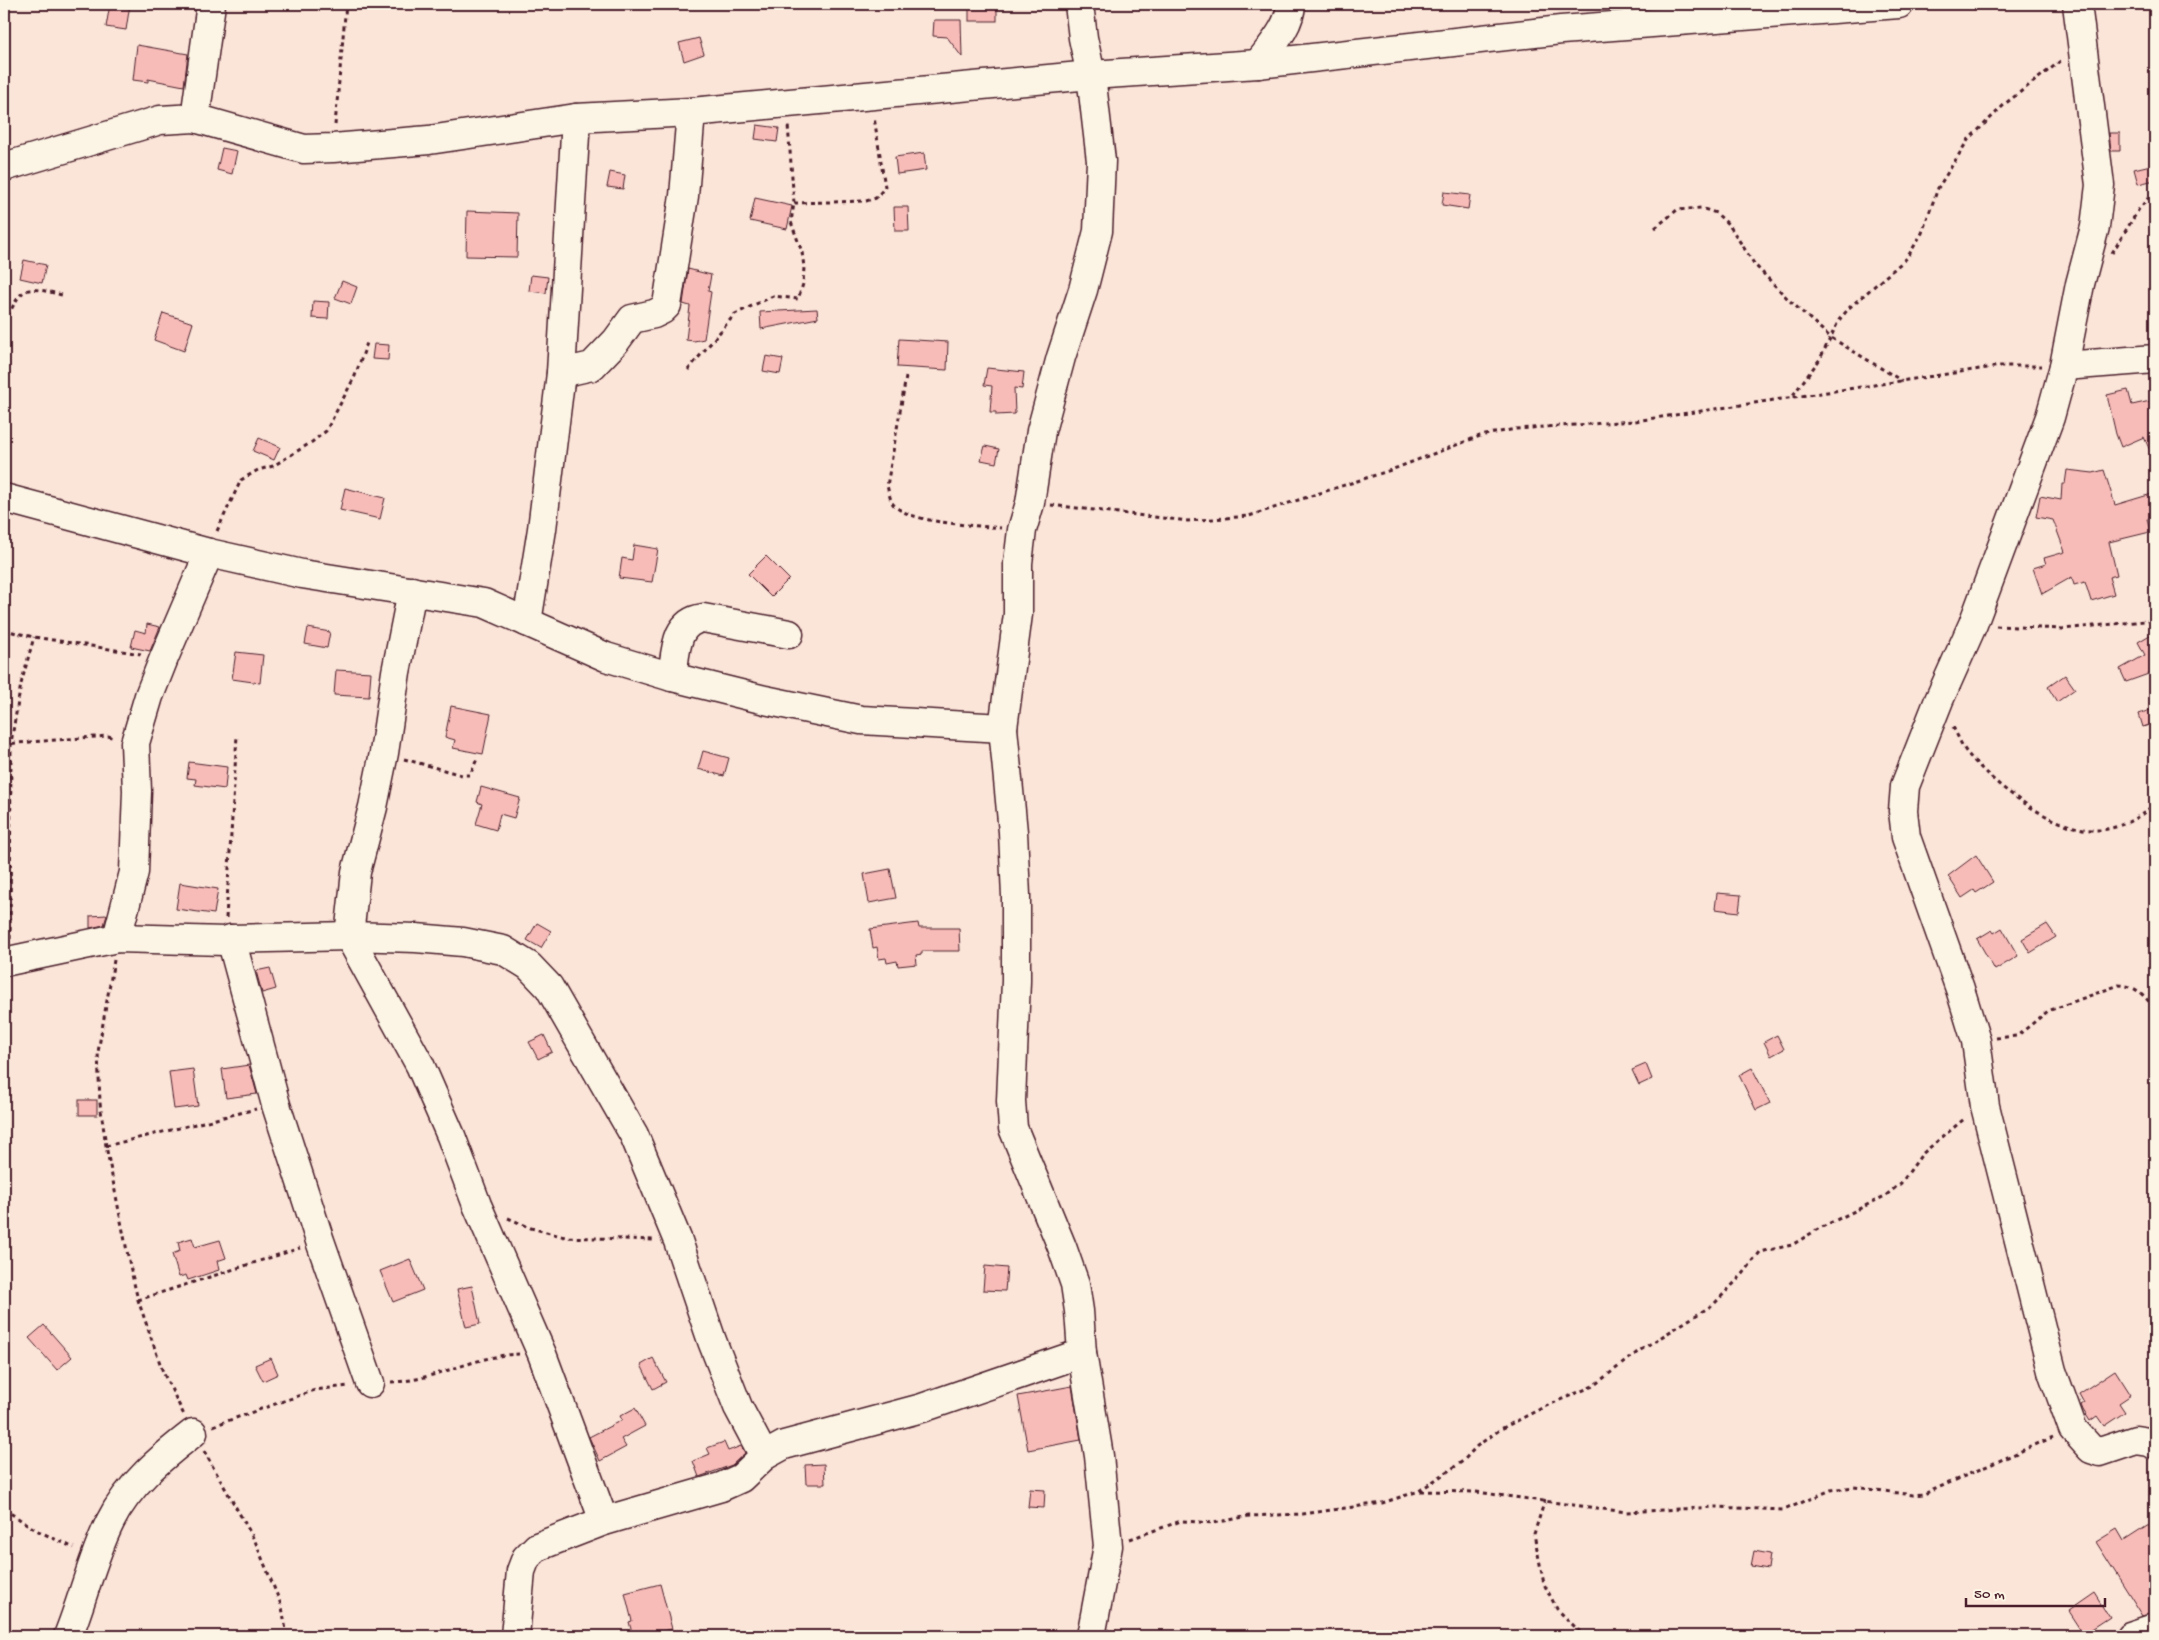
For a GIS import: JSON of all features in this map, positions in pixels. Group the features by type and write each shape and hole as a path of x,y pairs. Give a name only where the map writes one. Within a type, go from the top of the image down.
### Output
{"street":[{"path":"195,118 211,4"},
{"path":"1079,4 1083,38 1091,75 1101,161 1098,231 1083,290 1061,357 1041,430 1030,503 1022,530 1018,563 1018,614 1003,728 1013,832 1016,896 1013,1128 1075,1284 1082,1353 1099,1456 1108,1546 1091,1636"},
{"path":"4,167 160,120 195,118 304,149 333,148 429,140 576,118 691,112 871,97 1091,75 1258,64 1561,30 1899,4"},
{"path":"2077,4 2100,186 2095,227 2080,284 2064,366 2050,417 1973,624 1938,700 1905,786 1904,819 1906,836 1960,989 1976,1041 1985,1106 2052,1371 2073,1429 2091,1449 2100,1452 2136,1440 2155,1445"},
{"path":"1258,64 1285,27 1291,9"},
{"path":"1291,9 1298,33 1313,58"},
{"path":"561,373 592,366 616,341 632,319 654,314 667,305 684,196 691,112"},
{"path":"527,622 543,520 561,373 576,118"},
{"path":"2064,366 2155,359"},
{"path":"4,498 209,553 302,574 484,603 606,657 766,700 862,720 1003,728"},
{"path":"117,938 134,872 137,791 135,743 149,696 209,553"},
{"path":"412,591 396,672 384,753 373,807 356,872 349,936 420,1065 452,1136 477,1205 542,1354 604,1521"},
{"path":"672,676 680,633 685,625 693,620 703,618 789,634"},
{"path":"7,962 117,938 228,940 349,936 416,938 463,942 503,950 528,966 549,987 634,1135 678,1242 712,1341 738,1407 764,1456"},
{"path":"228,940 276,1105 320,1241 370,1383"},
{"path":"515,1636 521,1571 526,1558 537,1547 604,1521 721,1487 741,1478 764,1456 784,1445 922,1408 1082,1353"},
{"path":"68,1636 96,1556 111,1520 131,1492 159,1460 193,1433"},
{"path":"2131,1636 2155,1628"}],"path":[{"path":"333,148 346,4"},
{"path":"1793,396 1820,359 1839,320 1850,307 1907,258 1922,233 1938,188 1968,140 2006,103 2081,45"},
{"path":"794,203 866,202 885,188 871,97"},
{"path":"688,370 735,314 773,296 798,299 804,284 802,252 791,222 794,203 787,104"},
{"path":"2106,260 2116,248 2139,209 2155,190"},
{"path":"1655,228 1677,210 1701,208 1716,213 1729,226 1756,265 1790,301 1830,337 1903,382"},
{"path":"4,323 18,295 25,290 35,288 62,295"},
{"path":"209,553 241,480 258,470 273,466 326,431 355,376 368,340"},
{"path":"1030,503 1188,521 1249,516 1358,481 1480,436 1515,429 1635,420 1793,396 1903,382 2000,366 2064,366"},
{"path":"906,377 887,486 892,503 899,510 921,519 1022,530"},
{"path":"1973,624 2063,629 2155,620"},
{"path":"4,630 34,637 164,658"},
{"path":"7,962 11,743 20,684 34,637"},
{"path":"1938,700 1967,753 2004,789 2056,821 2097,830 2120,825 2136,817 2155,803"},
{"path":"228,940 237,735"},
{"path":"4,744 108,736 135,743"},
{"path":"384,753 462,775 470,775 477,759"},
{"path":"117,938 98,1052 100,1103 106,1146 138,1300 162,1372 193,1433 255,1541 282,1607 287,1636"},
{"path":"1976,1041 2017,1036 2048,1011 2118,985 2130,986 2140,992 2155,1010"},
{"path":"106,1146 276,1105"},
{"path":"1108,1546 1181,1521 1214,1523 1250,1516 1303,1514 1382,1503 1419,1491 1463,1462 1477,1446 1501,1430 1546,1406 1594,1386 1639,1351 1714,1304 1743,1274 1760,1252 1792,1245 1818,1229 1885,1196 1901,1183 1922,1154 1940,1137 1957,1123 1985,1106"},
{"path":"477,1205 531,1228 565,1237 678,1242"},
{"path":"138,1300 320,1241"},
{"path":"1419,1491 1476,1492 1626,1512 1716,1507 1784,1510 1831,1490 1854,1487 1913,1495 1924,1494 2073,1429"},
{"path":"1545,1500 1534,1534 1544,1584 1557,1609 1580,1632 1588,1636"},
{"path":"4,1509 67,1546 96,1556"}],"building":[{"path":"110,4 130,4 126,30 106,27"},
{"path":"969,4 997,4 997,21 969,21"},
{"path":"934,20 961,20 962,57 947,37 933,36"},
{"path":"699,38 704,54 684,61 679,43"},
{"path":"137,45 188,54 184,86 148,79 148,82 133,80"},
{"path":"757,125 779,128 777,142 755,139"},
{"path":"2109,133 2120,133 2120,151 2111,151"},
{"path":"222,148 237,151 232,174 217,170"},
{"path":"924,153 926,170 897,174 895,157"},
{"path":"2155,164 2155,180 2138,184 2134,169"},
{"path":"610,172 625,175 623,189 607,187"},
{"path":"1444,192 1470,195 1468,209 1442,205"},
{"path":"755,198 792,206 787,229 750,221"},
{"path":"894,207 908,207 909,231 895,231"},
{"path":"467,211 518,213 517,257 466,256"},
{"path":"24,260 46,265 42,283 20,278"},
{"path":"688,269 711,275 708,291 711,292 704,339 694,341 686,340 690,306 683,304"},
{"path":"531,275 548,277 546,293 529,291"},
{"path":"342,281 357,287 351,304 335,298"},
{"path":"313,301 329,302 328,319 312,318"},
{"path":"817,309 818,318 761,329 760,312"},
{"path":"163,313 193,323 184,351 154,340"},
{"path":"899,339 948,342 947,370 897,367"},
{"path":"374,344 389,345 388,360 372,359"},
{"path":"766,356 783,359 780,374 763,371"},
{"path":"987,368 1024,372 1022,389 1014,388 1015,414 996,415 996,412 990,412 992,386 984,385"},
{"path":"2128,390 2132,405 2155,400 2155,462 2144,437 2121,447 2116,434 2107,395"},
{"path":"259,438 280,447 274,460 253,451"},
{"path":"985,446 999,449 996,463 981,460"},
{"path":"2067,470 2093,473 2104,470 2115,505 2155,493 2155,517 2147,519 2150,532 2109,542 2117,575 2109,577 2114,594 2091,601 2085,582 2074,585 2072,577 2042,594 2033,568 2046,564 2044,558 2065,552 2053,520 2036,517 2040,496 2061,500 2062,484 2065,484"},
{"path":"345,488 385,498 380,519 340,510"},
{"path":"634,545 658,549 652,582 619,578 622,558 632,560"},
{"path":"766,556 789,579 771,597 748,574"},
{"path":"147,624 160,627 150,651 131,647 135,630 146,633"},
{"path":"308,628 330,632 327,648 305,644"},
{"path":"2155,632 2155,674 2154,672 2126,682 2120,669 2145,655 2138,642"},
{"path":"236,652 263,655 260,683 232,679"},
{"path":"336,670 371,672 369,697 334,695"},
{"path":"2065,675 2075,689 2057,702 2048,687"},
{"path":"451,706 491,714 483,754 453,748 455,740 445,737"},
{"path":"2155,708 2155,723 2143,727 2139,714"},
{"path":"703,751 729,758 724,776 698,769"},
{"path":"189,762 227,767 225,789 195,785 196,779 187,778"},
{"path":"481,787 520,798 514,818 500,814 496,830 476,824 482,804 477,802"},
{"path":"1976,855 1993,882 1976,893 1974,890 1962,898 1948,876"},
{"path":"890,869 896,898 869,903 864,874"},
{"path":"180,883 218,889 214,914 176,909"},
{"path":"1717,893 1741,895 1739,912 1715,909"},
{"path":"107,915 104,925 90,928 90,916"},
{"path":"537,923 551,931 541,948 527,940"},
{"path":"918,923 919,928 959,928 960,951 922,951 922,954 916,955 917,964 898,966 897,961 887,963 886,958 879,959 877,947 873,948 870,929"},
{"path":"2047,924 2056,937 2030,953 2022,939"},
{"path":"2002,928 2018,956 1995,970 1977,939 1992,930 1994,933"},
{"path":"270,968 276,989 262,993 256,971"},
{"path":"544,1035 552,1052 538,1059 529,1042"},
{"path":"1777,1035 1784,1049 1771,1056 1764,1042"},
{"path":"1646,1064 1652,1079 1639,1085 1632,1070"},
{"path":"249,1065 257,1094 226,1098 222,1069"},
{"path":"1752,1068 1770,1103 1756,1110 1739,1075"},
{"path":"193,1069 198,1106 174,1109 169,1072"},
{"path":"79,1100 97,1100 97,1115 79,1115"},
{"path":"192,1238 195,1247 220,1240 226,1258 217,1261 219,1270 188,1280 186,1275 179,1277 172,1254 180,1251 178,1242"},
{"path":"410,1259 423,1290 393,1302 380,1271"},
{"path":"985,1266 1007,1268 1005,1291 983,1290"},
{"path":"472,1286 480,1324 466,1327 457,1289"},
{"path":"44,1325 72,1357 57,1370 29,1338"},
{"path":"271,1358 278,1374 263,1381 255,1365"},
{"path":"653,1358 666,1382 653,1389 641,1365"},
{"path":"2115,1370 2131,1395 2119,1403 2125,1412 2104,1426 2097,1416 2090,1421 2083,1410 2081,1405 2084,1403 2079,1394"},
{"path":"1072,1386 1081,1440 1028,1450 1018,1396"},
{"path":"635,1408 645,1426 621,1439 626,1447 600,1461 589,1437 622,1420 620,1416"},
{"path":"724,1442 728,1451 741,1446 745,1453 732,1465 699,1477 693,1461 710,1454 707,1448"},
{"path":"824,1464 825,1484 806,1484 805,1465"},
{"path":"1030,1489 1045,1490 1044,1508 1028,1507"},
{"path":"2155,1521 2155,1613 2143,1616 2096,1542 2117,1529 2124,1541"},
{"path":"1754,1551 1770,1554 1768,1569 1751,1566"},
{"path":"660,1584 672,1629 633,1636 629,1622 632,1621 625,1593"},
{"path":"2094,1593 2109,1617 2083,1634 2068,1611"}]}
